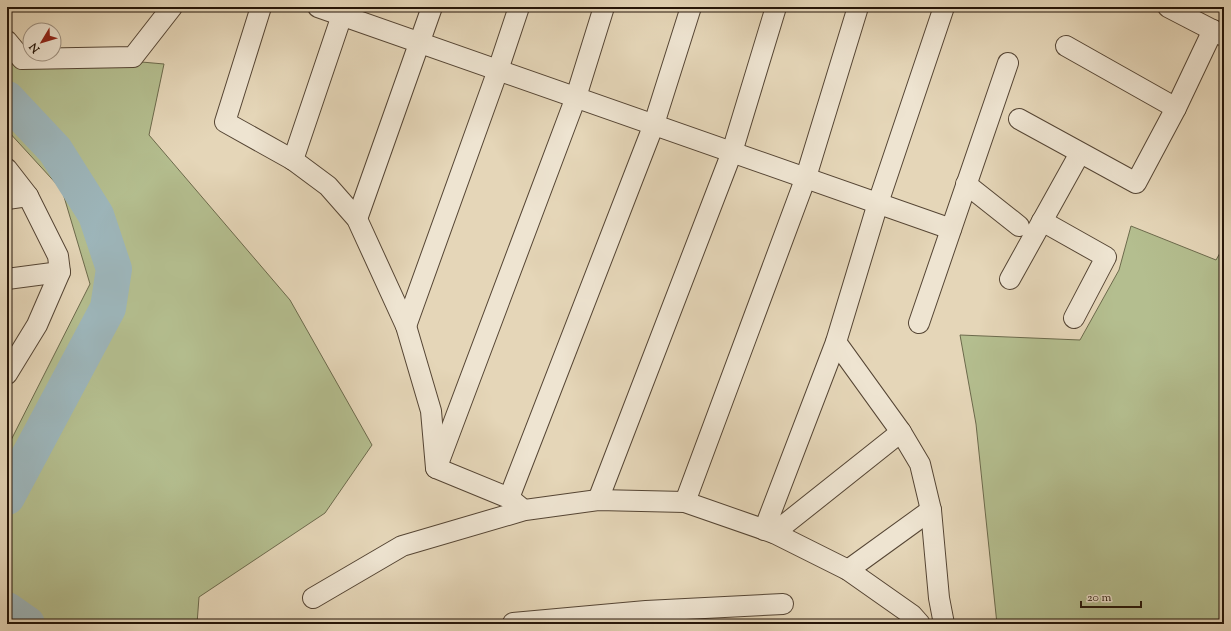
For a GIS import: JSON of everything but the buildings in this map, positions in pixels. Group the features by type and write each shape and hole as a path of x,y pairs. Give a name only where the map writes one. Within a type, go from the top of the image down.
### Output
{"street":[{"path":"7,41 22,59 133,57 172,7"},
{"path":"261,7 225,122 293,160 328,186 357,219 406,326 431,411 436,468"},
{"path":"318,7 951,229"},
{"path":"357,219 432,7"},
{"path":"406,326 498,70 519,7"},
{"path":"436,468 576,97 604,7"},
{"path":"509,498 654,124 690,7"},
{"path":"598,500 732,152 776,7"},
{"path":"685,502 806,177 858,7"},
{"path":"769,531 836,342 878,203 944,7"},
{"path":"1019,119 1136,183 1218,33 1168,7"},
{"path":"293,160 342,15"},
{"path":"1066,46 1176,108"},
{"path":"919,323 1008,63"},
{"path":"1010,279 1080,153"},
{"path":"7,169 28,196 58,256 60,272 37,325 12,358 7,374"},
{"path":"966,184 1019,226"},
{"path":"7,199 28,196"},
{"path":"1042,221 1106,257 1074,318"},
{"path":"7,279 60,272"},
{"path":"836,342 901,432 920,464 931,510 939,598 944,624"},
{"path":"769,531 901,432"},
{"path":"436,468 509,498 525,510"},
{"path":"313,598 402,546 525,510 598,500 685,502 769,531 848,570 912,615 920,624"},
{"path":"848,570 931,510"},
{"path":"513,623 647,618 783,604"}],"green space":[{"path":"7,50 22,51 22,62 62,62 62,55 164,64 149,135 290,300 372,445 325,513 199,597 197,624 7,624 7,448 90,284 62,190 7,130"},
{"path":"1131,226 1216,260 1224,246 1224,624 997,624 976,424 960,335 1080,340 1119,270"}],"waterway":[{"path":"7,99 55,150 96,215 114,269 108,308 7,497"},
{"path":"7,610 27,624"}]}
